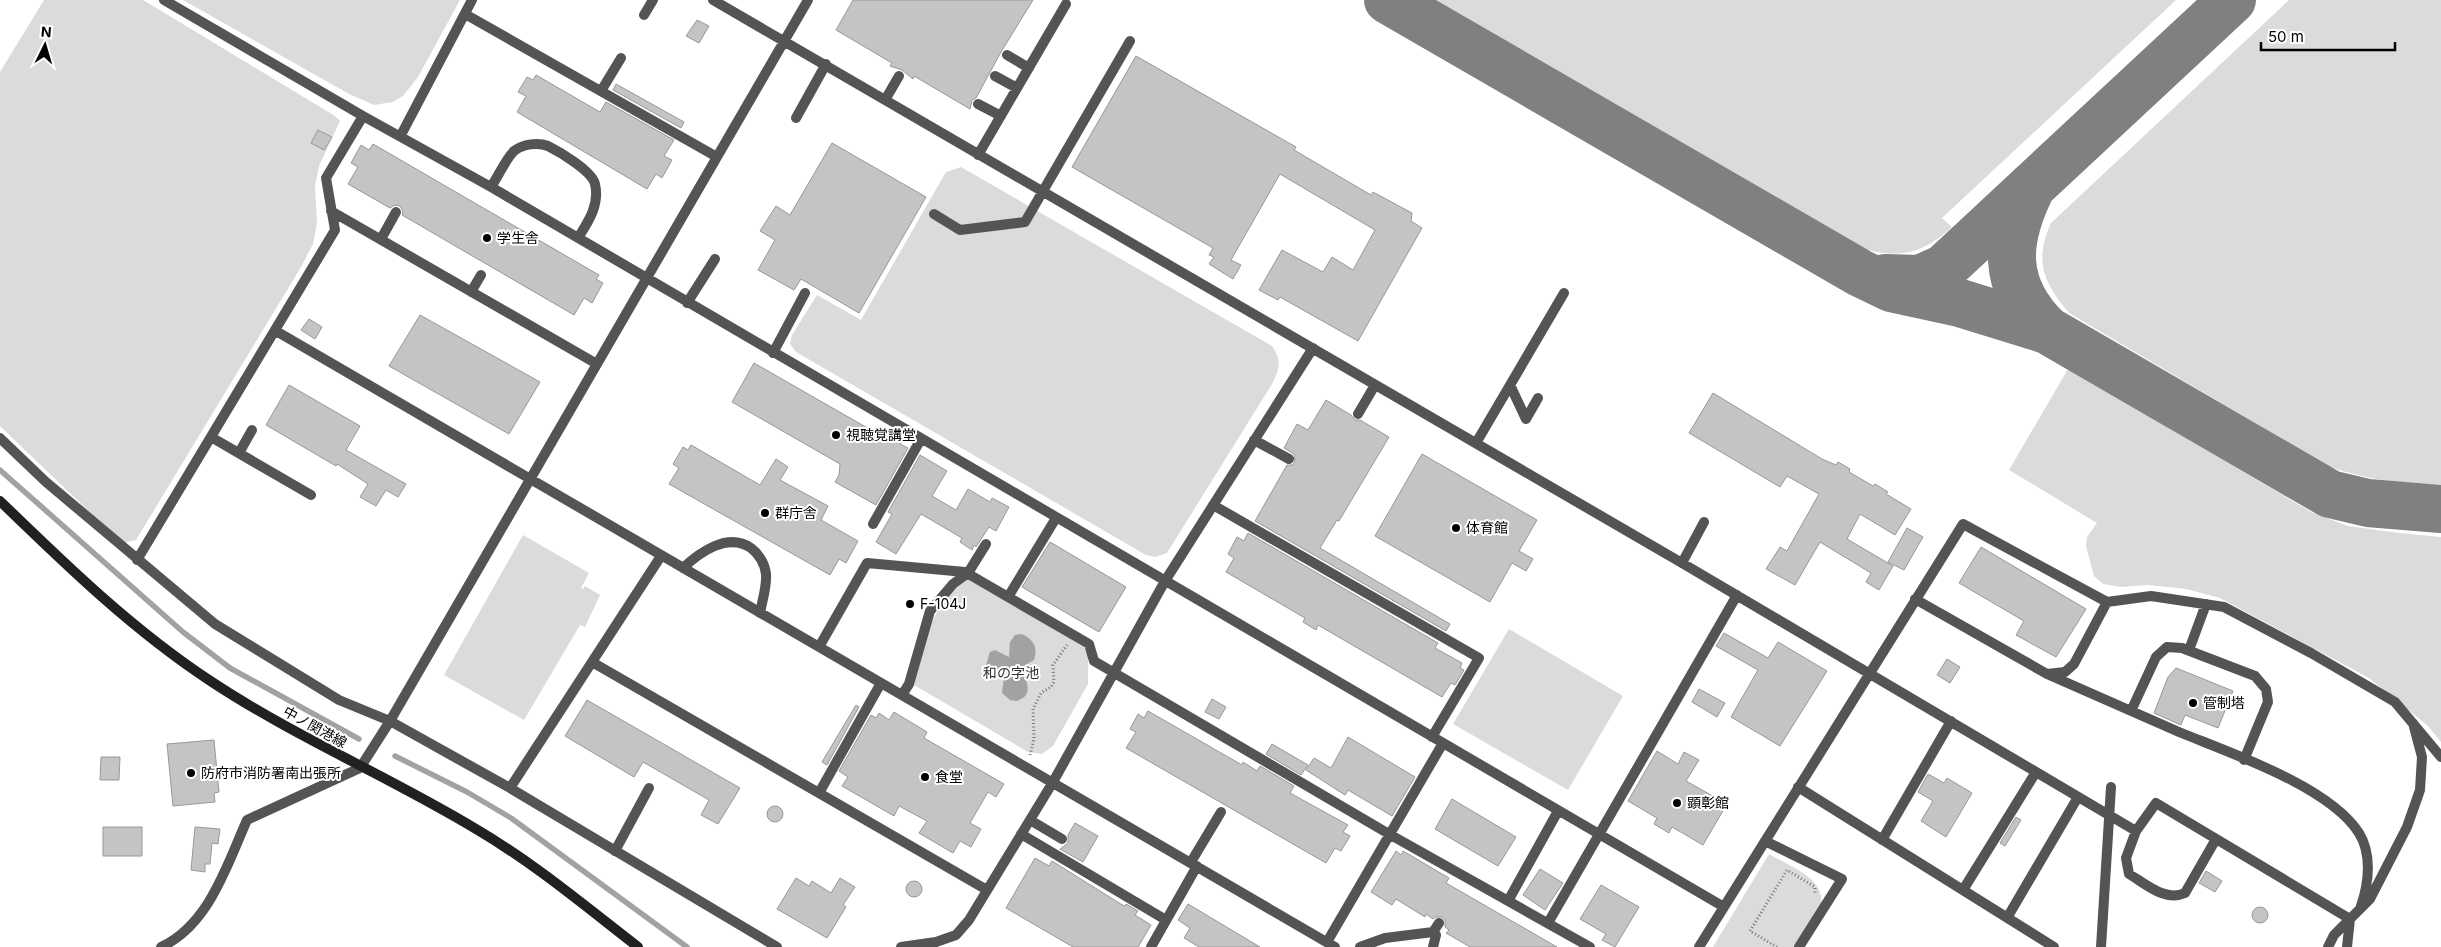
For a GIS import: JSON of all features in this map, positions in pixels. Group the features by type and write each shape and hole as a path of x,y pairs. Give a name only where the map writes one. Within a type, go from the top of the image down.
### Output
{"main road":[{"name":"中ノ関港線","path":"0,501 85,584 155,641 210,681 267,717 360,768 436,806 515,853 638,947"}],"street":[{"path":"164,0 491,187 1724,907"},
{"path":"401,135 472,0"},
{"path":"644,15 653,0"},
{"path":"713,0 1869,672 2136,831"},
{"path":"161,947 171,943 192,923 215,893 247,820 360,768 390,721 808,0"},
{"path":"978,154 1066,4"},
{"path":"464,14 717,157"},
{"path":"934,214 960,230 1025,222 1130,41"},
{"path":"1007,55 1029,68"},
{"path":"601,91 621,58"},
{"path":"796,118 826,64"},
{"path":"885,100 900,76"},
{"path":"994,76 1017,88"},
{"path":"978,104 1001,116"},
{"path":"137,560 335,230 326,178 364,116"},
{"path":"491,187 514,152 529,144 547,146 587,171 595,183 596,201 592,215 578,238"},
{"path":"331,211 597,364"},
{"path":"381,239 396,212"},
{"path":"687,303 715,259"},
{"path":"471,292 481,274"},
{"path":"773,353 805,293"},
{"path":"1476,443 1564,293"},
{"path":"276,331 1331,945 1389,834 1443,744"},
{"path":"901,947 936,942 956,935 969,920 1053,782 1165,581 1312,348"},
{"path":"1358,414 1375,385"},
{"path":"1510,385 1526,419 1538,398"},
{"path":"239,453 252,430"},
{"path":"0,438 46,482 215,624 339,700 390,721 510,788 777,947"},
{"path":"211,438 311,495"},
{"path":"873,524 921,439"},
{"path":"1254,440 1289,459"},
{"path":"1213,505 1479,658 1432,737"},
{"path":"1008,597 1056,518"},
{"path":"1682,563 1704,522"},
{"path":"1699,947 1963,524 2107,602 2151,596 2224,607 2311,653 2395,702 2441,757"},
{"path":"683,568 692,559 717,545 730,541 744,543 756,552 766,574 760,612"},
{"path":"902,695 909,684 930,611 953,584 968,573 986,544"},
{"path":"510,788 661,556"},
{"path":"819,647 867,563 968,573 1089,644 1094,661 1389,834 1590,947"},
{"path":"1548,923 1737,595"},
{"path":"1915,599 2047,674 2298,784 2339,809 2359,833 2368,858 2368,882 2359,910"},
{"path":"2047,674 2065,672 2074,664 2107,602"},
{"path":"2189,650 2206,604"},
{"path":"2131,711 2156,657 2167,647 2189,650 2255,676 2266,689 2268,702 2244,760"},
{"path":"592,662 988,890"},
{"path":"819,793 881,683"},
{"path":"1882,840 1951,721"},
{"path":"2328,947 2334,935 2370,899 2407,827 2420,790 2422,757 2413,723"},
{"path":"1963,890 2036,772"},
{"path":"1798,787 2054,947"},
{"path":"2101,947 2110,787"},
{"path":"615,851 649,788"},
{"path":"2007,918 2078,797"},
{"path":"2216,839 2185,893 2177,897 2167,896 2129,874 2126,858 2136,831 2156,804 2216,839 2350,919"},
{"path":"1508,900 1558,811"},
{"path":"1151,947 1221,812"},
{"path":"1030,820 1062,839"},
{"path":"1021,834 1166,920"},
{"path":"1765,841 1842,879 1799,947"},
{"path":"2348,947 2350,919"},
{"path":"1360,947 1385,938 1436,927 1433,947"}],"path":[{"path":"1031,752 1034,739 1033,709 1041,693 1054,682 1053,665 1057,656 1067,644 1070,633"},
{"path":"1777,947 1750,931 1787,870 1815,887 1815,896"}],"green space":[{"path":"44,0 143,0 335,116 340,121 319,166 315,186 317,223 313,244 301,267 136,540 122,543 0,426 0,72"},
{"path":"183,0 460,0 418,77 403,96 393,102 374,105 349,94"},
{"path":"1431,0 2176,0 1942,218 1952,227 1928,245 1905,253 1892,254 1866,250 1851,245"},
{"path":"2289,0 2441,0 2441,486 2370,478 2328,466 2069,313 2047,281 2042,260 2043,249 2051,223"},
{"path":"961,167 1272,346 1275,351 1279,365 1272,384 1167,553 1155,557 1146,555 796,352 790,344 792,335 817,295 861,320 946,172"},
{"path":"2068,369 2313,513 2348,526 2441,537 2441,742 2428,726 2369,678 2220,598 2186,589 2148,585 2121,587 2103,584 2094,576 2086,546 2087,537 2097,523 2009,470"},
{"path":"523,535 589,573 581,588 583,589 585,586 600,595 585,627 580,625 524,720 444,675"},
{"name":"和の字池","path":"968,579 1084,647 1088,657 1088,684 1053,746 1042,754 1028,752 914,685 930,626 936,614 954,590"},
{"path":"1509,629 1623,696 1568,790 1453,724"},
{"path":"1769,854 1796,868 1812,880 1818,887 1821,905 1794,947 1713,947"}],"shaded area":[{"path":"1022,634 1032,641 1036,651 1034,660 1022,667 1028,687 1026,695 1016,701 1010,700 1002,693 1004,676 987,671 986,665 990,652 995,650 1009,657 1010,642 1015,635"}],"building":[{"path":"853,0 1033,0 1001,52 976,98 972,100 970,109 914,76 913,79 902,70 890,66 892,63 836,30"},
{"path":"697,20 709,26 699,43 686,36"},
{"path":"1136,56 1296,147 1294,150 1371,195 1373,192 1412,213 1411,221 1422,228 1358,341 1280,297 1278,300 1259,290 1282,250 1323,272 1332,257 1353,270 1375,230 1280,174 1231,260 1241,265 1233,279 1209,264 1214,257 1209,255 1213,248 1072,167"},
{"path":"536,75 600,112 606,102 674,140 664,156 672,160 662,178 656,174 647,189 517,112 526,96 518,92 527,77 533,80"},
{"path":"616,84 684,122 681,128 613,90"},
{"path":"318,130 332,137 324,150 311,143"},
{"path":"832,143 926,197 859,313 801,279 794,290 758,270 775,240 760,231 776,206 790,215"},
{"name":"学生舎","path":"373,144 599,275 596,279 603,283 592,303 584,298 574,315 402,215 403,211 400,206 395,205 390,208 348,184 358,167 351,163 361,145 369,150"},
{"path":"420,315 540,382 509,434 389,366"},
{"path":"309,319 322,327 315,339 301,330"},
{"name":"視聴覚講堂","path":"754,363 885,438 888,432 902,441 900,444 908,448 876,505 835,482 839,475 840,464 732,402"},
{"path":"289,385 360,426 346,450 406,484 398,497 386,490 376,506 360,497 368,484 337,464 336,466 266,425"},
{"path":"1713,393 1822,459 1836,465 1838,462 1850,469 1849,472 1873,486 1875,484 1888,492 1886,494 1911,509 1895,535 1860,514 1847,539 1893,566 1879,590 1866,582 1871,573 1820,542 1795,585 1766,569 1780,547 1787,551 1819,494 1787,476 1780,487 1689,433"},
{"path":"1326,400 1351,415 1355,420 1360,420 1389,437 1339,521 1337,520 1320,548 1450,624 1446,631 1255,521 1287,465 1292,465 1295,462 1294,454 1284,448 1297,424 1308,430"},
{"name":"群庁舎","path":"691,445 760,485 776,459 788,467 780,480 828,506 821,520 858,541 846,563 839,559 830,575 669,484 679,468 673,464 683,447 688,450"},
{"name":"体育館","path":"1422,454 1537,520 1519,551 1533,559 1526,571 1512,563 1490,602 1375,536"},
{"path":"920,455 947,471 932,496 956,510 968,489 990,502 992,498 1009,507 996,531 989,527 972,550 960,542 962,538 921,514 896,554 876,542 892,514 888,512"},
{"path":"1907,528 1923,537 1904,570 1888,562"},
{"path":"1248,533 1438,643 1435,648 1462,663 1460,668 1464,670 1455,685 1451,683 1442,697 1318,625 1316,630 1303,622 1305,618 1226,572 1234,558 1228,554 1237,537 1244,541"},
{"path":"1050,542 1126,587 1099,632 1022,587"},
{"path":"1981,547 2086,609 2056,657 2016,635 2024,621 1959,583"},
{"path":"1724,633 1768,658 1778,642 1827,671 1780,746 1731,717 1758,670 1716,646"},
{"path":"1947,659 1960,667 1950,683 1937,675"},
{"name":"管制塔","path":"2176,668 2233,691 2218,728 2185,715 2181,725 2154,713 2168,677"},
{"path":"1699,689 1725,703 1717,717 1692,702"},
{"path":"1212,699 1226,707 1219,719 1205,712"},
{"path":"587,700 740,788 718,824 701,815 709,800 643,762 634,777 565,736"},
{"path":"856,705 859,707 827,765 822,762"},
{"path":"1148,711 1242,765 1243,762 1257,771 1260,766 1294,786 1290,793 1348,825 1343,832 1350,836 1341,851 1335,848 1326,863 1126,748 1136,732 1130,729 1138,714 1144,718"},
{"name":"食堂","path":"894,712 927,732 924,738 1004,784 996,797 988,792 970,823 981,829 971,847 960,841 953,853 919,833 927,821 899,806 894,816 842,786 848,777 839,771 871,715 876,718 879,713 889,720"},
{"path":"1348,737 1415,777 1392,816 1348,790 1345,795 1306,770 1314,758 1331,768"},
{"path":"214,740 219,792 214,793 215,802 173,806 167,744"},
{"path":"1272,744 1308,765 1301,775 1266,754"},
{"name":"顕彰館","path":"1657,751 1678,764 1684,752 1699,760 1686,781 1727,804 1703,845 1672,827 1669,833 1654,824 1657,818 1628,801"},
{"path":"101,757 120,757 119,780 100,780"},
{"path":"1928,774 1944,783 1947,778 1972,793 1946,837 1921,821 1933,801 1918,792"},
{"path":"1452,799 1516,837 1498,866 1435,829"},
{"path":"772,806 778,806 783,811 781,820 772,822 767,817 767,811"},
{"path":"2016,817 2021,820 2005,846 2000,843"},
{"path":"1075,823 1098,836 1083,862 1060,849 1068,843 1068,835"},
{"path":"103,827 142,827 142,856 103,856"},
{"path":"195,827 220,829 218,844 212,843 210,864 205,864 205,872 191,870"},
{"path":"1396,851 1401,855 1403,851 1449,878 1446,883 1557,947 1470,947 1446,933 1449,930 1445,927 1445,920 1442,917 1433,919 1426,914 1425,917 1396,899 1392,905 1371,892"},
{"path":"1035,858 1049,866 1052,861 1124,906 1126,904 1138,911 1135,915 1151,925 1138,947 1073,947 1006,908"},
{"path":"1540,869 1563,883 1545,910 1523,895"},
{"path":"2206,871 2222,881 2215,892 2199,883"},
{"path":"796,878 809,886 812,881 831,893 840,878 855,887 843,905 846,907 827,938 777,909"},
{"path":"911,881 917,881 922,886 920,895 911,897 906,892 906,886"},
{"path":"1601,885 1639,907 1615,947 1602,940 1606,934 1580,919"},
{"path":"1188,904 1260,947 1199,947 1184,938 1190,928 1178,920"},
{"path":"2257,907 2263,907 2268,912 2266,921 2257,923 2252,918 2252,912"}],"waterway":[{"path":"0,470 183,632 230,668 359,739"},
{"path":"395,756 467,792 511,818 687,947"}],"taxiway":[{"path":"1388,0 1860,273 1891,288 1960,303 2047,330"},
{"path":"1885,278 1920,279 1944,268 2232,0"},
{"path":"2032,186 2016,225 2012,261 2015,279 2021,296 2032,313 2047,330 2330,494 2368,503 2441,509"}],"place":[{"name":"学生舎","path":"487,238"},
{"name":"視聴覚講堂","path":"836,435"},
{"name":"群庁舎","path":"765,513"},
{"name":"体育館","path":"1456,528"},
{"name":"F-104J","path":"910,604"},
{"name":"管制塔","path":"2193,703"},
{"name":"防府市消防署南出張所","path":"191,773"},
{"name":"食堂","path":"925,777"},
{"name":"顕彰館","path":"1677,803"}]}
